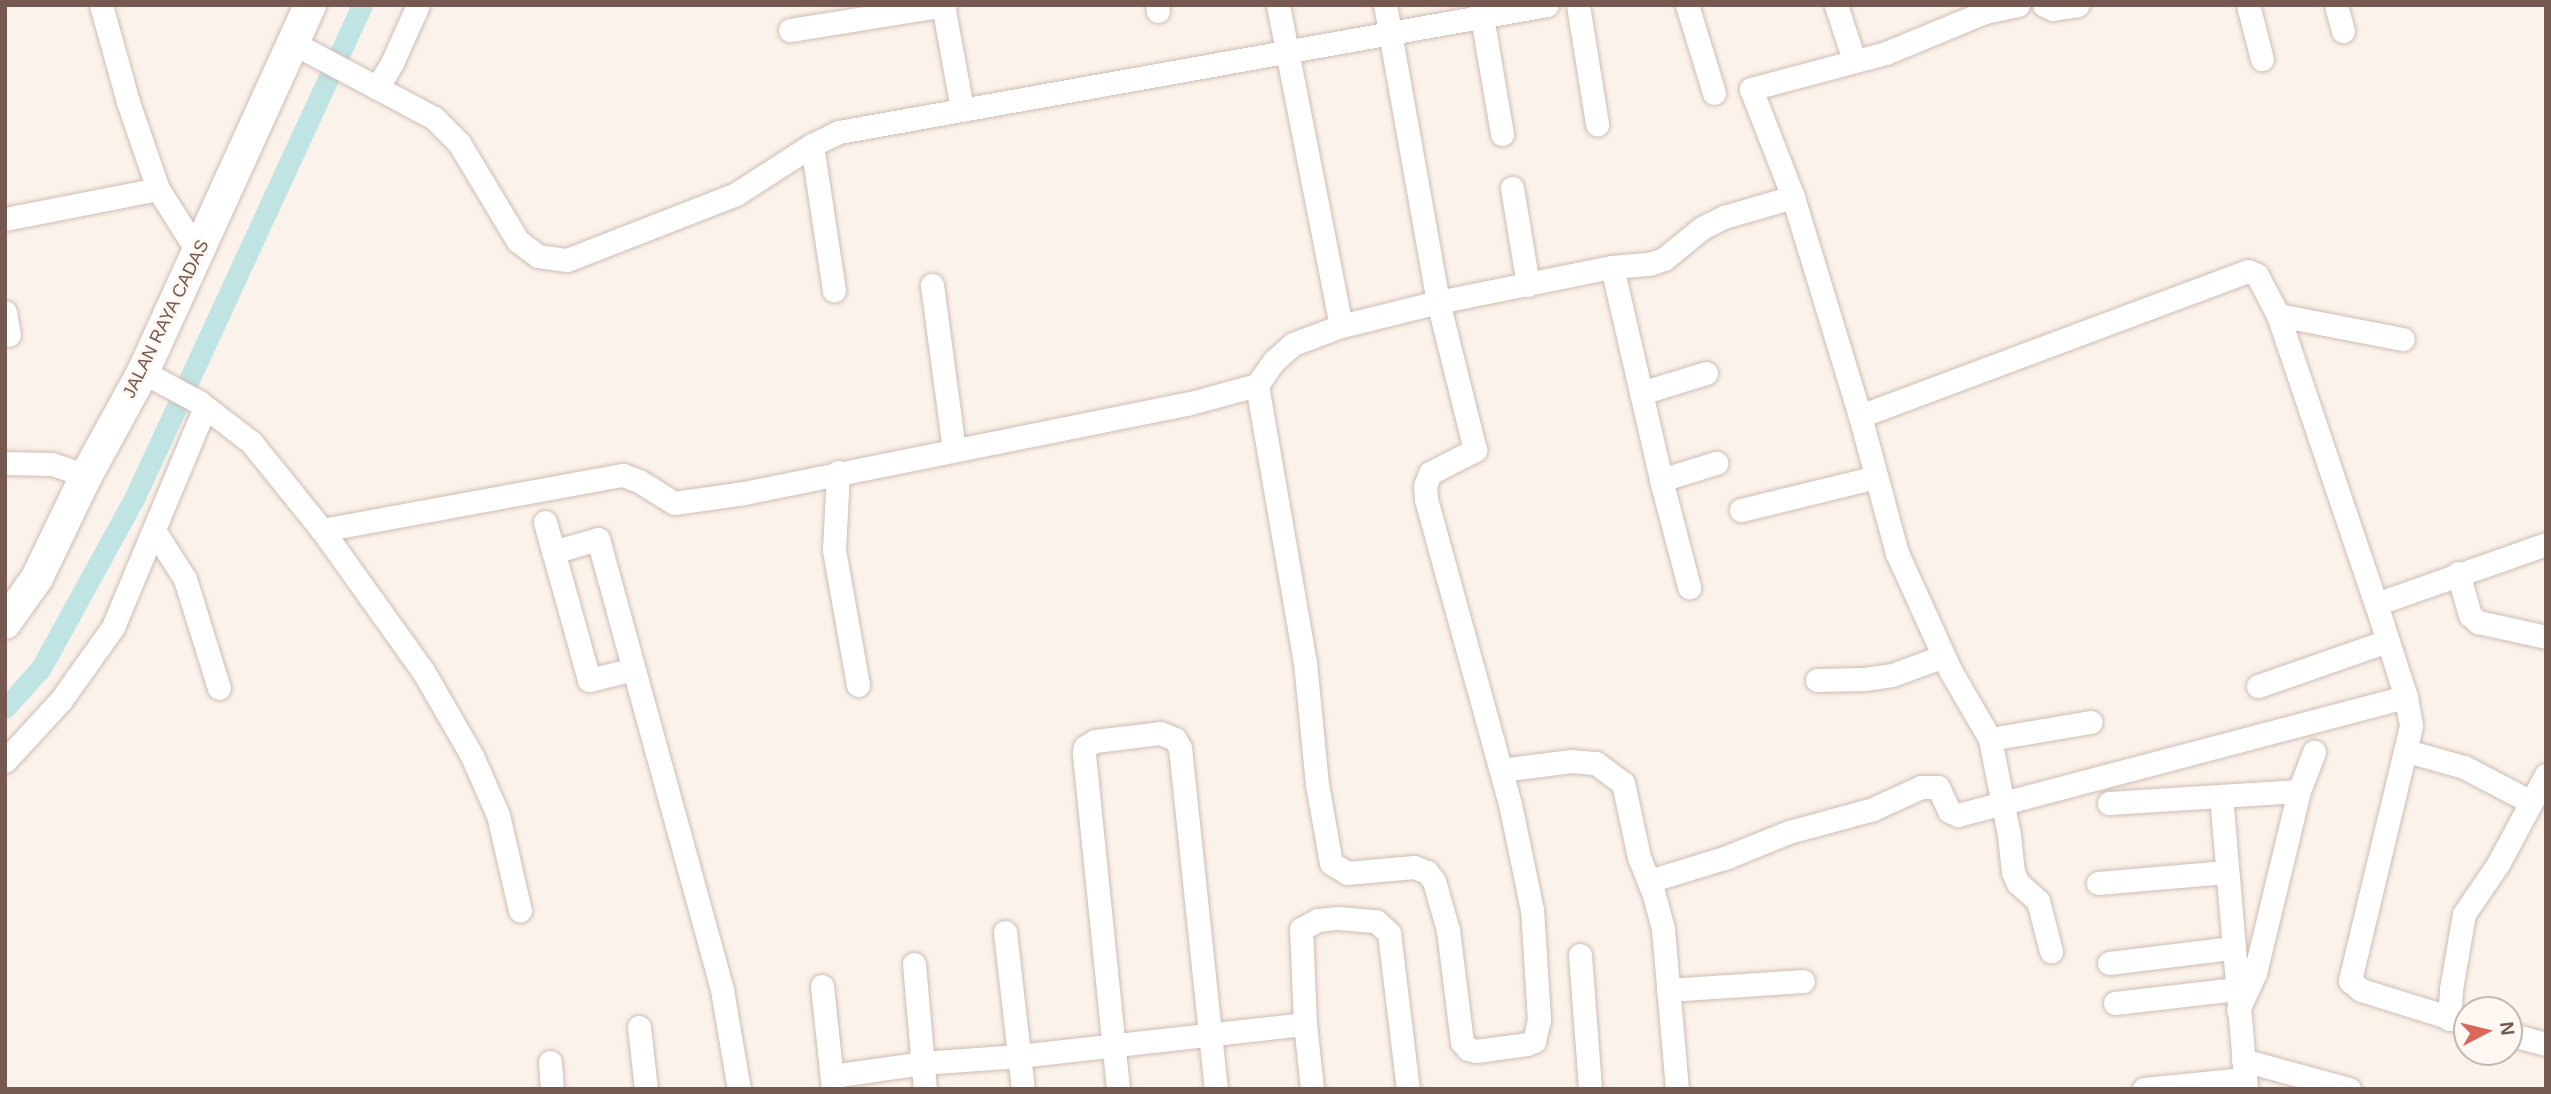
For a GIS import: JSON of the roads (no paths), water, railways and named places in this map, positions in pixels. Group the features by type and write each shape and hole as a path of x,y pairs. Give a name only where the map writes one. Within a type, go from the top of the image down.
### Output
{"street":[{"path":"101,5 128,102 159,189 198,252"},
{"name":"JALAN RAYA CADAS","path":"5,624 37,578 86,476 154,378 198,252 305,48 310,5"},
{"path":"368,83 392,63 418,5"},
{"path":"790,30 944,5 962,109"},
{"path":"1278,5 1289,49 1341,326"},
{"path":"1257,385 1306,662 1317,784 1331,863 1347,873 1414,867 1427,872 1434,881 1448,930 1462,1042 1468,1049 1476,1051 1527,1044 1534,1041 1539,1020 1532,910 1501,770 1426,499 1425,486 1430,473 1475,450 1438,302 1385,5"},
{"path":"305,48 434,118 459,143 518,241 530,251 549,259 574,259 736,194 812,145 839,132 1482,12 1547,5"},
{"path":"1578,5 1597,124"},
{"path":"1687,5 1706,75 1714,93"},
{"path":"1836,5 1854,60"},
{"path":"2018,5 1985,12 1885,53 1751,89 1793,197 1860,416 1897,552 1944,656 1990,739 2013,872 2018,883 2038,901 2051,951"},
{"path":"2045,5 2053,9 2078,5"},
{"path":"2248,5 2262,59"},
{"path":"2336,5 2343,31"},
{"path":"1482,12 1502,134"},
{"path":"812,145 834,290"},
{"path":"1512,188 1528,285"},
{"path":"5,219 159,189"},
{"path":"323,530 623,475 639,481 674,503 744,493 1187,404 1257,385 1273,361 1293,344 1341,326 1438,302 1612,267 1649,264 1664,259 1702,228 1724,217 1793,197"},
{"path":"1612,267 1661,480 1689,587"},
{"path":"1860,416 2239,271 2257,275 2278,315 2376,604 2406,697 2411,726 2350,981 2361,990 2453,1019"},
{"path":"932,285 954,449"},
{"path":"2278,315 2403,339"},
{"path":"1641,393 1706,373"},
{"path":"154,378 202,404 251,442 323,530 423,671 472,756 497,812 520,910"},
{"path":"5,761 61,700 113,627 155,532 202,404"},
{"path":"5,463 52,464 86,476"},
{"path":"1661,480 1716,463"},
{"path":"838,472 834,550 858,685"},
{"path":"1741,510 1876,477"},
{"path":"545,522 589,680 634,669"},
{"path":"155,532 185,579 219,688"},
{"path":"553,552 598,540 722,990 739,1089"},
{"path":"2376,604 2546,544"},
{"path":"2458,573 2468,612 2478,622 2546,637"},
{"path":"2259,686 2387,641"},
{"path":"1817,680 1892,675 1944,656"},
{"path":"1649,881 1727,857 1789,832 1873,809 1921,787 1939,787 1949,811 1954,815 2406,697"},
{"path":"1990,739 2091,722"},
{"path":"1118,1089 1084,752 1085,747 1095,741 1143,735 1169,735 1180,748 1216,1089"},
{"path":"2407,751 2464,767 2531,802"},
{"path":"2237,1001 2255,973 2299,791 2314,752"},
{"path":"1501,770 1571,761 1596,763 1623,783 1639,857 1663,929 1677,1089"},
{"path":"2459,996 2460,923 2498,864 2546,775"},
{"path":"2109,803 2299,791"},
{"path":"2221,796 2245,1076"},
{"path":"2098,883 2226,872"},
{"path":"1312,1089 1305,1024 1301,929 1318,920 1338,918 1376,921 1386,928 1391,942 1408,1089"},
{"path":"1005,932 1023,1089"},
{"path":"2109,963 2232,948"},
{"path":"1580,955 1590,1089"},
{"path":"914,964 925,1089"},
{"path":"1668,990 1803,981"},
{"path":"822,986 832,1082 922,1063 1019,1056 1305,1024"},
{"path":"2115,1003 2237,1001"},
{"path":"639,1027 646,1089"},
{"path":"2523,1038 2546,1044"},
{"path":"550,1062 552,1089"},
{"path":"2144,1089 2245,1076 2349,1089"}],"waterway":[{"path":"5,708 41,668 134,499 362,5"}]}
